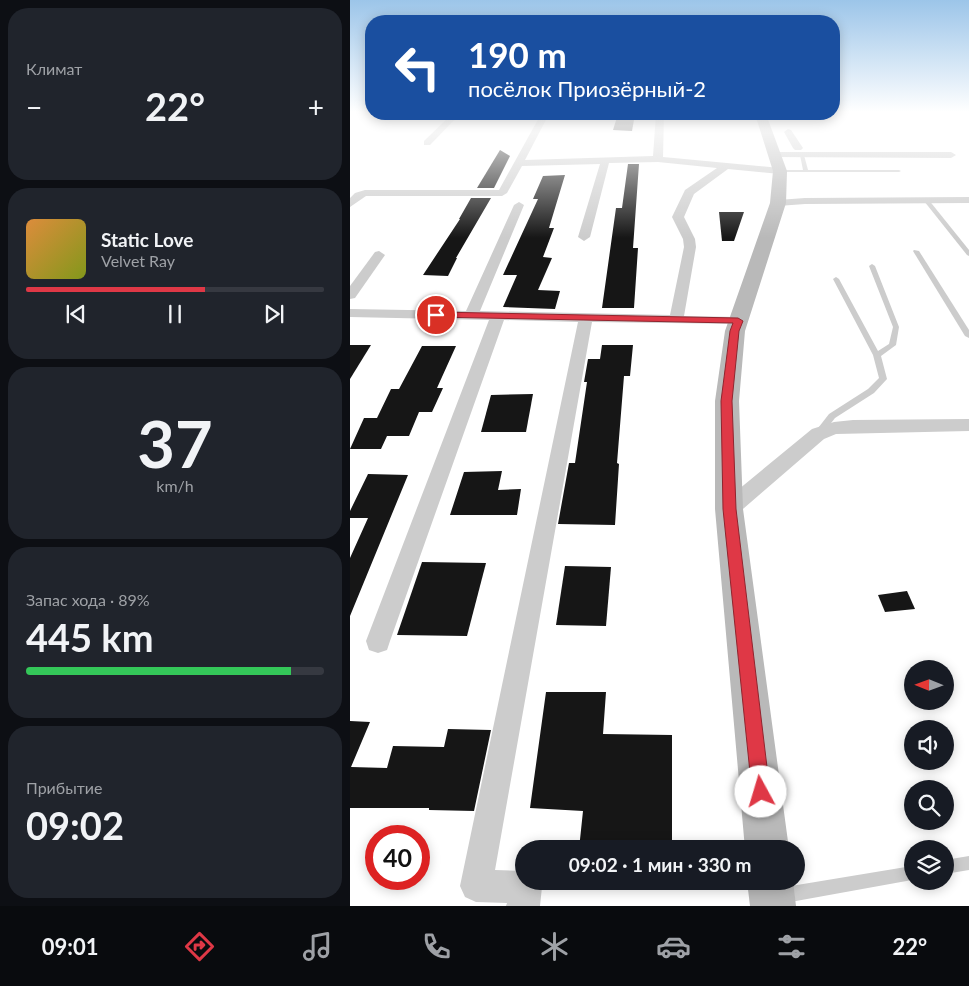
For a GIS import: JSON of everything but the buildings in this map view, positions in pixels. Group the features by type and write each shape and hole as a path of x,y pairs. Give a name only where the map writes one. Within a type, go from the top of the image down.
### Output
{"street":[{"path":"350,204 359,195 365,193 502,193 524,153"},
{"path":"658,153 658,159"},
{"path":"788,153 792,159"},
{"path":"766,840 729,509 727,401 735,331 792,159 791,153"},
{"path":"671,167 724,168 842,153"},
{"path":"792,159 951,155"},
{"path":"519,163 658,159 724,168"},
{"path":"584,237 605,161"},
{"path":"676,320 690,247 689,239 678,217 689,192 724,168"},
{"path":"778,203 805,201 969,200"},
{"path":"471,316 519,205"},
{"path":"350,295 379,255"},
{"path":"350,313 738,321"},
{"path":"378,640 498,316"},
{"path":"523,906 526,887 476,886 586,318"},
{"path":"729,509 818,434 834,428 853,426 969,425"}],"lane":[{"path":"792,159 899,171"},
{"path":"926,200 969,254"},
{"path":"916,251 969,336"},
{"path":"872,266 896,327 892,345 877,355"},
{"path":"818,434 832,416 871,390 883,379 877,355 836,279"},
{"path":"954,866 969,863"},
{"path":"772,895 904,874"}],"route":[{"path":"436,315 738,321 735,331 727,401 729,509 761,792"}]}
